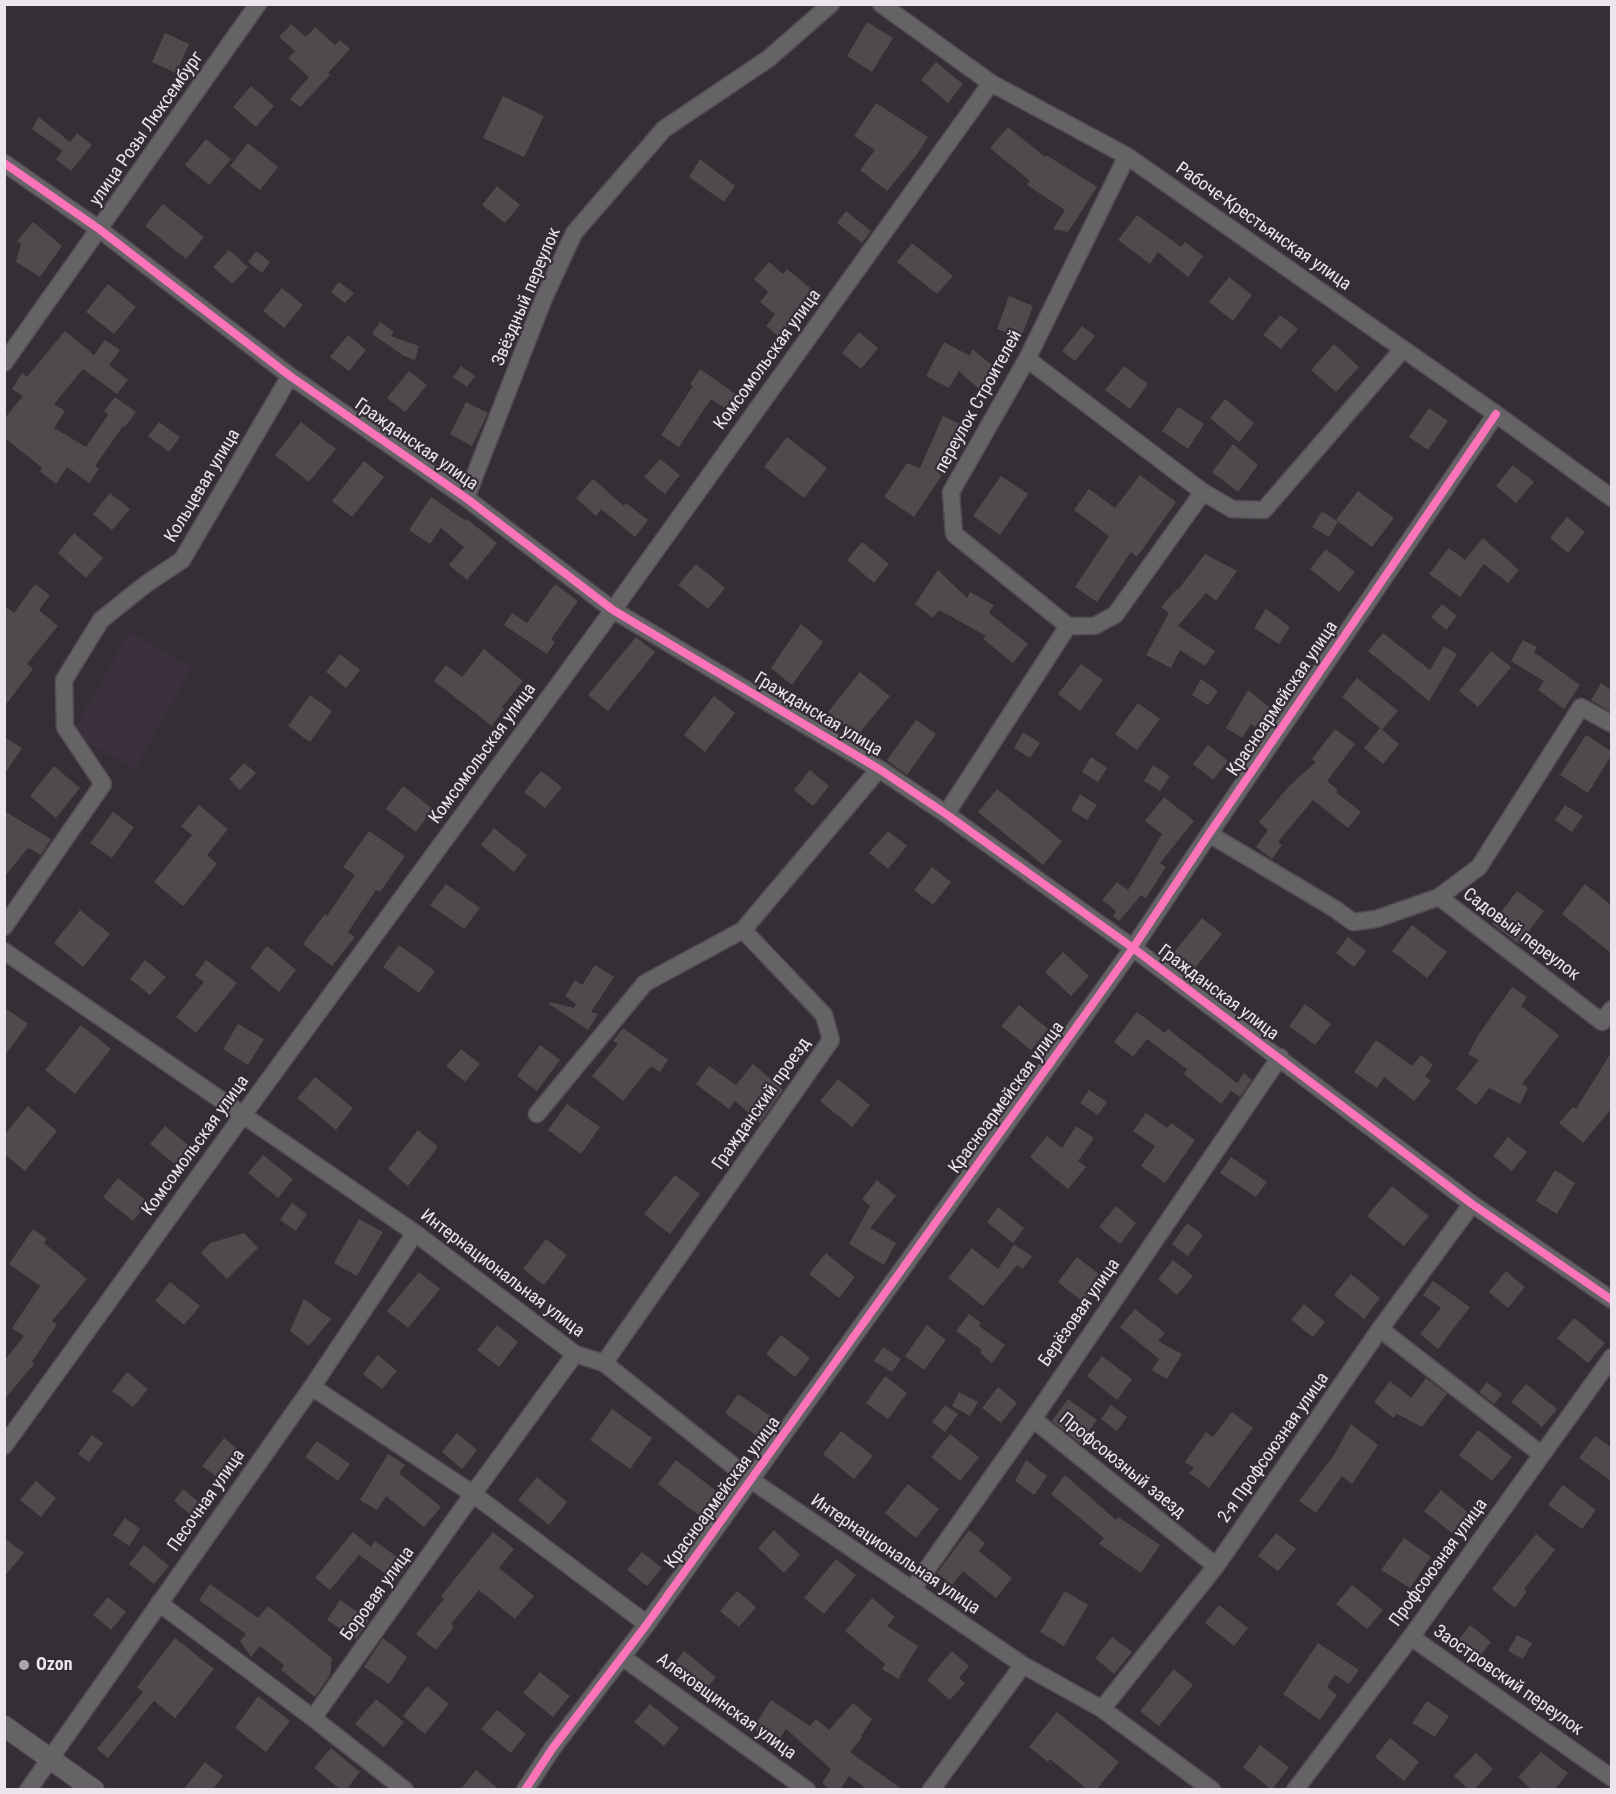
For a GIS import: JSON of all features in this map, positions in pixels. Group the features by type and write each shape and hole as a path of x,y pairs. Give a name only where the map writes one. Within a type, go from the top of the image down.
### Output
{"street":[{"name":"улица Розы Люксембург","path":"4,363 258,4"},
{"name":"Звёздный переулок","path":"466,498 544,298 574,233 664,129 768,59 831,4"},
{"name":"Рабоче-Крестьянская улица","path":"881,4 991,83 1127,156 1496,414 1611,498"},
{"name":"Комсомольская улица","path":"4,1446 613,610 991,83"},
{"name":"переулок Строителей","path":"1068,626 954,534 951,492 1027,359 1127,156"},
{"name":"Гражданская улица","path":"4,163 99,229 290,376 466,498 613,610 879,769 946,814 1134,948 1472,1204 1611,1300"},
{"path":"1027,359 1203,492 1232,509 1264,510 1403,349"},
{"name":"Кольцевая улица","path":"4,927 103,784 65,727 64,680 101,620 146,584 182,560 290,376"},
{"name":"Красноармейская улица","path":"525,1790 552,1749 647,1624 1134,948 1209,834 1496,414"},
{"path":"946,814 1068,626 1094,627 1115,615 1203,492"},
{"path":"1439,897 1479,867 1581,707 1611,724"},
{"path":"537,1114 645,983 743,930 879,769"},
{"name":"Садовый переулок","path":"1209,834 1353,922 1376,919 1439,897 1602,1022 1611,1009"},
{"name":"Гражданский проезд","path":"604,1364 831,1040 824,1015 743,930"},
{"name":"Интернациональная улица","path":"4,951 415,1233 575,1353 604,1364 751,1480 1023,1665 1102,1709 1212,1790"},
{"name":"Берёзовая улица","path":"912,1590 1033,1419 1280,1057"},
{"name":"2-я Профсоюзная улица","path":"1102,1709 1216,1566 1380,1329 1472,1204"},
{"name":"Песочная улица","path":"28,1790 312,1387 415,1233"},
{"path":"1380,1329 1540,1454"},
{"name":"Боровая улица","path":"313,1718 575,1353"},
{"name":"Профсоюзная улица","path":"1295,1790 1411,1637 1611,1357"},
{"path":"312,1387 473,1494 647,1624"},
{"name":"Профсоюзный заезд","path":"1033,1419 1216,1566"},
{"path":"159,1603 405,1790"},
{"name":"Заостровский переулок","path":"1411,1637 1611,1778"},
{"name":"Алеховщинская улица","path":"622,1657 807,1790"},
{"path":"931,1790 1023,1665"},
{"path":"4,1726 94,1790"}],"shaded area":[{"path":"129,632 192,667 135,769 72,734"}],"building":[{"path":"867,22 893,38 872,72 847,56"},
{"path":"291,24 306,37 315,27 335,45 340,40 350,49 328,73 330,75 300,107 290,99 309,77 288,58 295,51 279,37"},
{"path":"165,33 189,44 176,73 152,62"},
{"path":"936,62 963,84 948,103 921,80"},
{"path":"251,86 274,106 256,127 233,107"},
{"path":"503,96 544,116 524,157 483,138"},
{"path":"876,103 928,137 887,191 860,170 875,150 854,136"},
{"path":"39,117 70,142 77,133 92,145 71,171 56,159 63,151 32,129"},
{"path":"1008,127 1045,157 1046,155 1097,187 1068,232 1053,229 1065,210 1027,185 1030,181 990,148"},
{"path":"206,139 231,159 209,185 185,165"},
{"path":"248,143 278,167 260,190 230,166"},
{"path":"700,159 735,186 724,202 689,177"},
{"path":"497,186 520,205 505,223 482,205"},
{"path":"163,204 204,237 186,259 145,226"},
{"path":"846,211 871,231 862,243 837,223"},
{"path":"1137,215 1181,247 1185,242 1203,256 1188,277 1158,252 1150,264 1118,240"},
{"path":"33,222 62,246 40,277 16,262 21,244 17,241"},
{"path":"912,243 953,276 937,294 897,262"},
{"path":"229,250 248,267 232,284 213,267"},
{"path":"256,251 270,262 262,273 248,262"},
{"path":"769,262 783,274 787,269 815,292 779,337 766,326 775,314 760,302 768,292 754,279"},
{"path":"1229,277 1252,295 1233,321 1209,302"},
{"path":"339,282 354,293 345,303 331,292"},
{"path":"108,284 136,307 114,334 86,312"},
{"path":"282,288 303,305 284,328 263,311"},
{"path":"1009,296 1033,306 1021,338 997,329"},
{"path":"1280,315 1298,329 1281,349 1263,335"},
{"path":"380,322 394,332 391,336 419,346 415,360 404,356 372,334"},
{"path":"1082,326 1095,336 1075,361 1062,351"},
{"path":"65,331 94,355 105,340 120,350 109,365 128,380 117,394 83,369 54,404 65,411 54,428 86,447 108,415 104,411 115,397 136,412 125,427 123,426 95,466 99,469 89,483 67,467 56,484 40,471 42,468 4,437 4,419 23,396 12,389 22,373 27,377"},
{"path":"859,332 878,348 861,369 842,353"},
{"path":"348,335 366,350 349,371 330,357"},
{"path":"944,342 970,356 972,349 997,369 984,394 959,371 949,388 926,376"},
{"path":"1334,344 1359,367 1336,392 1311,370"},
{"path":"461,366 475,376 467,387 453,377"},
{"path":"1124,366 1148,384 1130,409 1105,390"},
{"path":"700,369 740,397 729,411 711,399 679,447 661,435 693,386 690,384"},
{"path":"409,371 427,385 405,412 387,398"},
{"path":"1225,399 1254,423 1239,442 1210,418"},
{"path":"466,402 488,413 472,446 450,434"},
{"path":"1178,407 1204,424 1188,449 1162,431"},
{"path":"1429,408 1448,421 1428,450 1409,437"},
{"path":"943,416 962,425 939,474 942,475 914,517 884,497 907,463 920,468"},
{"path":"159,422 180,437 169,452 148,436"},
{"path":"301,422 336,449 309,482 275,455"},
{"path":"787,437 827,468 804,498 764,467"},
{"path":"1233,444 1258,465 1238,492 1212,472"},
{"path":"660,459 680,475 665,494 644,477"},
{"path":"364,461 384,477 352,517 332,501"},
{"path":"1513,465 1534,482 1516,503 1496,486"},
{"path":"1140,475 1176,502 1137,557 1131,552 1097,602 1075,587 1109,536 1074,510 1089,489 1115,508"},
{"path":"1001,476 1028,494 1000,535 973,516"},
{"path":"593,479 624,506 626,503 648,520 635,537 601,509 596,516 576,498"},
{"path":"1358,491 1394,518 1372,547 1336,520"},
{"path":"110,493 130,509 112,530 93,514"},
{"path":"431,497 466,521 467,519 497,543 467,580 449,565 464,547 441,528 430,544 409,530"},
{"path":"1322,511 1338,522 1329,537 1312,527"},
{"path":"1567,517 1585,532 1568,553 1550,538"},
{"path":"74,533 103,558 86,578 58,553"},
{"path":"1483,538 1519,570 1508,583 1484,564 1460,597 1429,574 1449,548 1465,560"},
{"path":"862,542 889,564 874,583 847,560"},
{"path":"1326,549 1355,572 1339,592 1310,569"},
{"path":"1205,554 1237,571 1216,601 1206,593 1178,626 1215,651 1205,666 1180,650 1171,668 1146,655 1169,613 1161,607 1178,590"},
{"path":"696,564 725,588 708,609 678,585"},
{"path":"938,570 967,598 970,592 994,605 989,613 1028,644 1013,663 983,639 986,636 939,610 933,618 915,604"},
{"path":"35,584 50,595 39,610 58,626 27,664 33,669 4,707 4,606 14,613"},
{"path":"555,584 578,601 551,639 555,642 547,654 504,625 512,613 527,623"},
{"path":"1442,604 1457,616 1446,630 1431,617"},
{"path":"1266,609 1290,627 1279,644 1254,628"},
{"path":"801,624 823,642 792,685 771,668"},
{"path":"1383,633 1430,670 1444,646 1457,654 1429,701 1368,651"},
{"path":"636,637 655,652 608,711 588,695"},
{"path":"1523,640 1537,647 1534,652 1580,685 1564,709 1538,690 1544,681 1511,661"},
{"path":"484,649 523,681 502,707 504,709 492,726 434,681 446,665 462,677"},
{"path":"1491,651 1511,667 1478,707 1459,691"},
{"path":"340,654 360,670 346,688 326,672"},
{"path":"1081,664 1103,680 1080,711 1058,694"},
{"path":"860,672 890,696 857,736 828,712"},
{"path":"1357,678 1398,711 1382,730 1342,697"},
{"path":"1201,679 1218,691 1208,705 1192,695"},
{"path":"1601,683 1611,690 1611,712 1591,700"},
{"path":"1248,690 1270,708 1255,727 1251,724 1242,738 1226,728"},
{"path":"310,695 332,711 310,742 288,726"},
{"path":"714,696 735,713 705,752 684,735"},
{"path":"1138,703 1160,719 1137,750 1115,734"},
{"path":"916,720 936,734 907,775 887,760"},
{"path":"1380,728 1399,744 1383,764 1364,748"},
{"path":"1335,729 1355,744 1327,781 1338,790 1336,792 1361,812 1348,828 1313,800 1278,842 1282,845 1272,859 1256,847 1268,830 1259,822 1289,786 1316,762 1312,759"},
{"path":"1023,732 1040,743 1030,758 1014,748"},
{"path":"1586,735 1611,751 1611,756 1588,793 1560,775"},
{"path":"4,737 22,748 4,775"},
{"path":"1208,745 1228,761 1213,780 1193,764"},
{"path":"1091,757 1107,768 1098,782 1082,772"},
{"path":"244,763 256,773 240,790 229,779"},
{"path":"1153,765 1170,776 1160,791 1144,781"},
{"path":"54,766 80,788 56,818 30,796"},
{"path":"810,770 829,786 813,806 794,790"},
{"path":"541,771 562,787 545,808 524,792"},
{"path":"403,786 433,809 416,832 386,809"},
{"path":"997,789 1062,841 1043,865 978,812"},
{"path":"1080,794 1097,805 1087,820 1071,810"},
{"path":"1164,797 1194,821 1160,863 1166,867 1146,898 1141,895 1119,921 1113,916 1116,911 1102,900 1117,882 1128,890 1139,873 1162,834 1145,821"},
{"path":"199,805 228,829 207,855 217,864 183,906 154,882 192,835 181,826"},
{"path":"1565,805 1583,816 1572,832 1555,820"},
{"path":"4,811 51,839 41,855 28,848 4,877"},
{"path":"113,812 134,827 112,858 90,843"},
{"path":"494,828 527,855 514,872 481,845"},
{"path":"369,831 405,856 380,892 376,890 348,932 355,937 332,966 303,944 325,914 327,916 355,875 343,867"},
{"path":"888,831 907,846 888,869 869,853"},
{"path":"932,867 951,882 933,905 914,890"},
{"path":"446,884 480,908 464,929 430,905"},
{"path":"1585,884 1611,905 1611,953 1562,914"},
{"path":"1517,891 1544,911 1519,944 1492,924"},
{"path":"80,910 110,934 83,967 54,943"},
{"path":"1202,918 1222,934 1191,973 1170,957"},
{"path":"1412,925 1447,952 1427,978 1392,951"},
{"path":"1348,937 1366,951 1354,967 1336,953"},
{"path":"399,945 435,971 419,993 383,967"},
{"path":"267,946 296,970 279,992 250,968"},
{"path":"1063,952 1089,976 1071,996 1045,972"},
{"path":"145,960 166,977 150,995 130,979"},
{"path":"206,960 237,983 196,1033 176,1017 204,982 195,975"},
{"path":"595,965 614,977 591,1012 598,1014 588,1030 549,1004 550,1002 574,1008 576,1004 565,996 575,980 582,985"},
{"path":"1512,987 1527,997 1521,1006 1559,1035 1522,1084 1528,1088 1520,1104 1489,1088 1476,1105 1456,1089 1479,1060 1468,1054"},
{"path":"1305,1004 1331,1024 1315,1045 1289,1026"},
{"path":"1019,1005 1048,1029 1031,1050 1001,1026"},
{"path":"4,1007 28,1024 4,1057"},
{"path":"1137,1012 1165,1033 1168,1029 1237,1083 1244,1073 1252,1080 1240,1097 1231,1091 1221,1104 1184,1074 1187,1069 1147,1039 1133,1057 1114,1042"},
{"path":"238,1024 264,1039 248,1065 223,1049"},
{"path":"81,1025 111,1049 75,1094 45,1070"},
{"path":"623,1028 668,1060 660,1072 651,1066 623,1101 592,1076 618,1044 613,1041"},
{"path":"1376,1040 1412,1066 1421,1055 1433,1065 1425,1076 1431,1081 1414,1101 1384,1077 1377,1088 1354,1072"},
{"path":"540,1045 560,1060 537,1091 517,1076"},
{"path":"461,1049 480,1064 465,1082 446,1066"},
{"path":"1611,1053 1611,1109 1583,1143 1559,1123 1573,1107 1576,1109"},
{"path":"753,1064 783,1090 760,1123 735,1101 729,1109 696,1084 709,1066 736,1085"},
{"path":"315,1077 353,1108 336,1130 297,1098"},
{"path":"838,1079 870,1105 852,1127 820,1101"},
{"path":"1089,1090 1107,1102 1098,1115 1080,1103"},
{"path":"567,1104 600,1127 581,1154 548,1130"},
{"path":"28,1106 57,1131 25,1171 4,1154 4,1135"},
{"path":"1146,1113 1167,1128 1171,1123 1195,1140 1165,1183 1141,1166 1155,1146 1133,1131"},
{"path":"165,1126 193,1149 178,1167 150,1144"},
{"path":"1076,1126 1094,1138 1078,1161 1086,1167 1068,1189 1030,1157 1047,1136 1062,1148"},
{"path":"418,1130 438,1147 408,1186 388,1169"},
{"path":"1508,1137 1527,1152 1512,1171 1493,1156"},
{"path":"263,1155 293,1179 278,1198 248,1173"},
{"path":"1231,1157 1267,1182 1256,1197 1220,1173"},
{"path":"1555,1170 1575,1183 1557,1214 1536,1201"},
{"path":"675,1175 700,1194 670,1234 644,1214"},
{"path":"118,1178 148,1202 133,1221 103,1197"},
{"path":"877,1180 896,1196 870,1228 896,1243 884,1265 849,1244 870,1206 862,1199"},
{"path":"1392,1186 1429,1216 1404,1246 1367,1216"},
{"path":"292,1203 307,1214 296,1231 280,1220"},
{"path":"1116,1206 1136,1223 1120,1244 1099,1227"},
{"path":"998,1207 1024,1228 1013,1243 987,1222"},
{"path":"359,1219 383,1232 357,1276 334,1263"},
{"path":"1187,1223 1203,1235 1188,1256 1172,1244"},
{"path":"33,1229 47,1239 44,1243 87,1279 52,1321 57,1324 32,1362 34,1364 4,1400 4,1361 24,1336 12,1328 40,1286 9,1264"},
{"path":"244,1233 258,1248 227,1279 201,1253 210,1243"},
{"path":"546,1239 567,1255 544,1285 523,1269"},
{"path":"1014,1245 1032,1256 1023,1269 1017,1265 983,1306 948,1278 972,1248 998,1269"},
{"path":"826,1253 855,1277 839,1298 809,1274"},
{"path":"1077,1257 1104,1278 1084,1303 1058,1282"},
{"path":"1173,1260 1193,1276 1177,1295 1158,1279"},
{"path":"1506,1271 1525,1287 1508,1308 1489,1292"},
{"path":"419,1272 440,1289 408,1328 387,1311"},
{"path":"1351,1274 1380,1298 1364,1319 1334,1295"},
{"path":"1433,1281 1470,1307 1438,1349 1420,1334 1441,1308 1423,1295"},
{"path":"170,1282 200,1306 184,1325 155,1301"},
{"path":"304,1299 331,1319 309,1346 290,1331"},
{"path":"1304,1304 1325,1322 1313,1337 1291,1320"},
{"path":"1135,1309 1165,1333 1158,1341 1182,1354 1167,1379 1152,1370 1159,1359 1120,1327"},
{"path":"969,1314 981,1323 979,1326 1005,1345 992,1363 980,1353 982,1350 956,1331"},
{"path":"1574,1318 1605,1343 1588,1363 1557,1338"},
{"path":"497,1325 518,1342 499,1367 477,1350"},
{"path":"927,1325 946,1340 924,1370 905,1356"},
{"path":"781,1335 810,1358 795,1377 766,1354"},
{"path":"883,1347 901,1359 892,1372 874,1361"},
{"path":"378,1355 397,1371 382,1389 363,1374"},
{"path":"1102,1356 1132,1379 1117,1400 1087,1376"},
{"path":"127,1372 148,1389 133,1407 112,1391"},
{"path":"885,1376 907,1393 888,1419 866,1403"},
{"path":"1426,1378 1447,1394 1422,1427 1397,1414 1393,1418 1374,1402 1390,1381 1411,1398"},
{"path":"1487,1382 1502,1394 1494,1404 1479,1392"},
{"path":"1526,1384 1557,1409 1542,1427 1511,1402"},
{"path":"998,1387 1017,1403 1001,1423 982,1408"},
{"path":"959,1392 978,1402 970,1416 952,1406"},
{"path":"738,1394 772,1417 757,1436 725,1413"},
{"path":"1068,1399 1097,1420 1080,1443 1052,1421"},
{"path":"945,1405 958,1414 945,1432 932,1422"},
{"path":"1111,1405 1127,1417 1117,1431 1101,1419"},
{"path":"612,1409 652,1438 630,1469 590,1440"},
{"path":"1232,1412 1253,1428 1209,1488 1189,1473 1194,1468 1185,1462 1206,1432 1213,1437"},
{"path":"1351,1424 1378,1445 1352,1484 1342,1476 1316,1513 1299,1501 1334,1455"},
{"path":"1478,1430 1512,1457 1492,1481 1459,1455"},
{"path":"841,1431 873,1456 854,1479 823,1454"},
{"path":"457,1433 477,1450 462,1469 442,1452"},
{"path":"950,1434 979,1457 960,1481 931,1457"},
{"path":"92,1435 103,1443 89,1462 78,1454"},
{"path":"1595,1436 1611,1447 1611,1481 1579,1458"},
{"path":"224,1438 246,1456 225,1483 202,1466"},
{"path":"317,1441 350,1464 338,1481 305,1457"},
{"path":"388,1454 405,1465 399,1473 441,1507 424,1527 386,1496 377,1510 360,1500"},
{"path":"676,1460 719,1493 701,1517 658,1484"},
{"path":"1026,1460 1047,1476 1034,1495 1015,1481"},
{"path":"1065,1475 1116,1520 1118,1517 1160,1545 1141,1573 1099,1544 1104,1538 1051,1494"},
{"path":"537,1477 567,1502 549,1525 518,1500"},
{"path":"36,1481 56,1498 41,1517 20,1500"},
{"path":"908,1484 939,1509 916,1538 885,1513"},
{"path":"1563,1485 1596,1510 1582,1529 1548,1505"},
{"path":"183,1489 206,1508 197,1520 174,1501"},
{"path":"1441,1490 1470,1514 1454,1535 1424,1511"},
{"path":"125,1518 140,1529 129,1546 113,1535"},
{"path":"774,1530 800,1555 784,1573 758,1548"},
{"path":"969,1530 985,1543 979,1551 1012,1578 996,1598 963,1571 952,1585 937,1573"},
{"path":"353,1532 371,1547 375,1541 408,1565 396,1581 359,1555 330,1590 315,1578"},
{"path":"493,1532 514,1549 499,1568 534,1596 515,1619 479,1590 451,1624 454,1627 436,1650 416,1634 444,1599 441,1596"},
{"path":"1276,1533 1296,1549 1278,1571 1258,1556"},
{"path":"1536,1534 1555,1550 1524,1589 1527,1591 1515,1608 1492,1589"},
{"path":"4,1538 24,1553 4,1577"},
{"path":"1404,1538 1431,1557 1410,1588 1381,1570"},
{"path":"144,1545 169,1566 154,1584 129,1564"},
{"path":"642,1552 662,1568 647,1586 627,1570"},
{"path":"836,1559 856,1575 824,1614 804,1598"},
{"path":"210,1584 258,1618 268,1606 332,1658 330,1675 315,1697 281,1670 284,1665 260,1646 251,1657 240,1641 246,1634 199,1600"},
{"path":"1352,1585 1383,1610 1367,1629 1336,1604"},
{"path":"737,1591 756,1607 739,1627 720,1611"},
{"path":"1065,1591 1088,1605 1064,1646 1040,1632"},
{"path":"108,1597 126,1612 111,1630 93,1615"},
{"path":"872,1598 895,1617 887,1626 918,1646 898,1679 882,1669 885,1664 845,1631"},
{"path":"340,1600 369,1620 356,1639 327,1620"},
{"path":"1219,1605 1248,1628 1234,1646 1205,1623"},
{"path":"1470,1625 1491,1642 1474,1664 1453,1647"},
{"path":"1517,1635 1532,1643 1523,1659 1508,1651"},
{"path":"1112,1637 1132,1652 1114,1674 1095,1658"},
{"path":"175,1638 214,1669 175,1718 154,1701 108,1758 97,1749 143,1692 137,1687"},
{"path":"383,1638 407,1657 389,1684 364,1667"},
{"path":"1318,1643 1359,1670 1349,1684 1335,1675 1327,1687 1337,1695 1320,1720 1283,1694"},
{"path":"684,1651 716,1677 705,1691 673,1665"},
{"path":"952,1651 969,1666 959,1678 965,1683 950,1700 927,1680"},
{"path":"1174,1669 1193,1685 1159,1726 1140,1711"},
{"path":"540,1672 570,1696 553,1717 523,1693"},
{"path":"427,1686 449,1704 425,1734 403,1716"},
{"path":"258,1696 290,1721 266,1752 235,1728"},
{"path":"376,1699 404,1722 384,1747 355,1724"},
{"path":"771,1700 810,1726 816,1719 829,1730 853,1703 872,1719 850,1752 903,1790 868,1790 849,1776 840,1790 831,1790 822,1783 831,1769 786,1729 776,1744 753,1728"},
{"path":"1427,1701 1449,1716 1435,1737 1412,1723"},
{"path":"650,1704 679,1728 664,1746 634,1722"},
{"path":"497,1710 526,1734 511,1753 481,1729"},
{"path":"1057,1712 1119,1762 1096,1790 1088,1790 1050,1759 1048,1762 1029,1747"},
{"path":"1390,1738 1419,1762 1404,1781 1375,1757"},
{"path":"1260,1745 1289,1767 1272,1790 1243,1767"},
{"path":"331,1748 360,1772 346,1790 341,1790 314,1768"},
{"path":"1541,1752 1568,1773 1554,1790 1532,1790 1518,1777"},
{"path":"1476,1753 1493,1769 1474,1790 1469,1790 1454,1776"},
{"path":"205,1762 223,1776 212,1790 183,1790"},
{"path":"476,1770 500,1790 460,1790"}],"cycle path":[{"path":"4,163 99,229 290,376 466,498 613,610 879,769 946,814 1133,948 1472,1204 1612,1300"},
{"path":"525,1790 552,1749 647,1624 1133,948 1496,414"}],"place":[{"name":"Ozon","path":"24,1665"}]}
